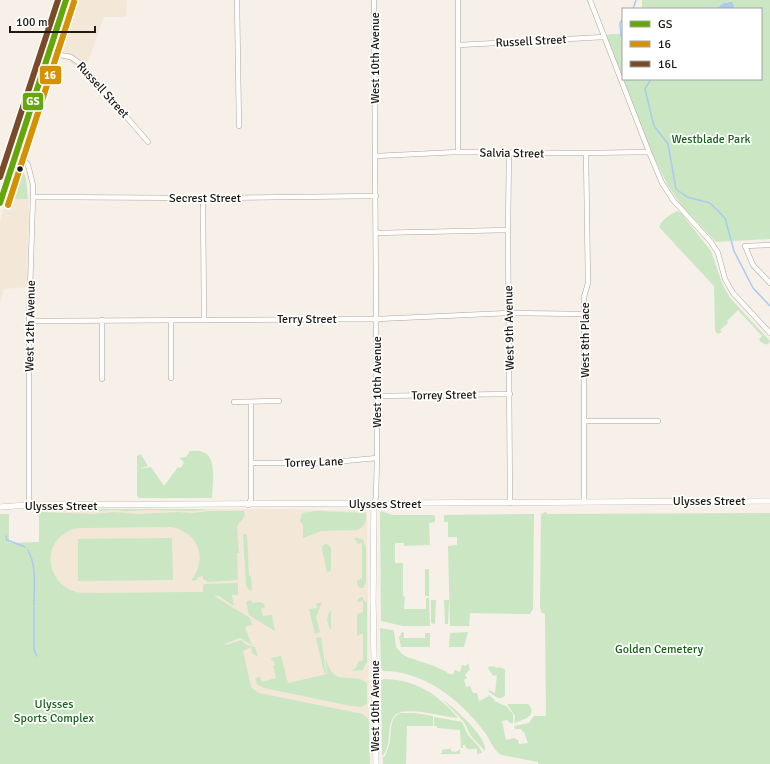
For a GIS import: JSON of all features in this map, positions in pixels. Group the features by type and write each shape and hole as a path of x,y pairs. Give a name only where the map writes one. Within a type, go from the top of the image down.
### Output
{"main road":[{"path":"0,203 66,0"}],"street":[{"path":"237,0 239,126"},
{"name":"West 10th Avenue","path":"374,0 377,458 376,497 374,504 373,602 376,764"},
{"path":"458,0 458,152"},
{"path":"590,0 662,183 673,200 711,242 718,253 725,279 733,293 770,333"},
{"name":"Russell Street","path":"459,45 604,37"},
{"name":"Russell Street","path":"49,53 71,57 82,65 148,142"},
{"name":"West 12th Avenue","path":"17,150 28,165 33,185 29,321 29,506"},
{"name":"Salvia Street","path":"376,156 458,152 649,152"},
{"name":"West 9th Avenue","path":"509,153 508,230 510,503"},
{"name":"West 8th Place","path":"584,502 584,298 588,283 586,153"},
{"name":"Secrest Street","path":"33,197 203,198 376,196"},
{"path":"203,198 204,320"},
{"path":"376,233 508,230"},
{"path":"770,245 745,246 753,265 770,283"},
{"name":"Terry Street","path":"29,321 377,319 509,313 584,314"},
{"path":"102,320 102,379"},
{"path":"171,320 171,378"},
{"name":"Torrey Street","path":"377,396 510,394"},
{"path":"234,402 279,401"},
{"path":"249,502 251,463 251,402"},
{"path":"585,421 658,421"},
{"name":"Torrey Lane","path":"251,463 323,463 377,458"},
{"name":"Ulysses Street","path":"0,507 249,502 374,504 770,501"}],"shaded area":[{"path":"72,0 127,0 126,17 104,17 84,72 70,62 54,56"},
{"path":"7,199 29,199 27,287 4,289 0,303 0,221"},
{"path":"39,509 279,509 365,511 367,513 369,720 239,691 39,653"}],"green space":[{"name":"Westblade Park","path":"642,0 770,0 770,239 716,242 682,206 668,186 653,155 623,80 762,80 762,8 642,8"},
{"path":"622,34 622,76 606,35"},
{"path":"19,166 21,166 26,179 28,199 8,199"},
{"path":"677,211 681,213 711,251 722,283 730,298 770,341 768,344 761,342 759,339 762,336 738,310 727,321 728,323 720,330 722,332 718,334 715,331 714,286 659,227 664,219"},
{"path":"190,451 203,452 208,455 211,460 213,472 212,498 139,498 137,496 137,456 141,454 148,466 139,469 151,467 164,486 178,467 181,468 184,462 179,458 186,457"},
{"path":"39,509 209,509 193,511 114,510 89,512"},
{"name":"Ulysses Sports Complex","path":"209,511 244,511 245,516 237,526 239,553 237,553 238,580 207,582 206,580 203,580 203,576 198,577 197,580 191,581 199,564 200,556 198,548 194,540 188,534 171,527 78,528 65,533 57,541 52,550 51,561 53,572 59,581 68,589 81,593 203,592 203,585 205,584 238,583 238,595 232,595 234,606 219,596 214,596 250,618 252,625 246,626 245,628 252,645 240,638 224,644 227,645 241,640 247,645 255,647 258,657 252,653 251,647 243,651 252,688 259,693 363,714 369,720 370,764 0,764 0,514 9,514 9,543 39,542 39,512 93,514 114,512 137,514 177,512 193,513"},
{"path":"316,511 366,513 366,521 362,527 357,530 321,531 303,538 303,525 300,521 302,513"},
{"path":"381,511 393,515 435,516 435,522 429,523 430,545 404,546 404,543 395,543 395,563 403,563 403,596 405,597 404,609 426,609 426,598 429,598 430,626 403,626 381,621"},
{"name":"Golden Cemetery","path":"546,512 547,514 770,513 770,764 538,764 538,762 499,754 486,734 466,710 441,690 428,682 398,672 383,671 381,668 380,628 394,631 396,647 402,654 434,666 447,673 453,675 455,670 460,672 462,665 466,666 468,663 470,669 465,675 467,678 464,680 466,687 470,686 473,693 477,693 479,701 489,696 486,693 495,700 494,701 506,706 513,714 513,723 510,723 507,720 502,721 506,740 514,738 518,740 519,744 528,743 524,732 521,729 515,729 514,726 529,723 534,716 546,716 545,614 542,613 540,608 541,514"},
{"path":"534,514 533,609 530,614 470,613 469,626 450,626 448,546 457,545 457,537 448,537 448,522 444,522 444,515"},
{"path":"244,534 247,534 249,575 251,577 252,591 248,589 246,585"},
{"path":"172,538 173,580 78,581 78,539"},
{"path":"354,538 363,540 366,548 366,582 363,588 360,588 357,584 357,581 362,578 362,543 358,544"},
{"path":"326,544 331,548 331,570 329,572 327,572 322,549 323,545"},
{"path":"425,569 429,569 429,596 425,596"},
{"path":"361,597 363,597 367,603 367,662 363,670 351,671 356,668 358,662 363,660 363,633 357,636 357,614 363,612 363,601 357,602"},
{"path":"251,600 252,603 260,602 264,604 265,607 261,609 263,616 272,615 275,630 249,615 246,602"},
{"path":"431,600 436,600 435,624 431,623"},
{"path":"444,600 449,600 448,624 445,624"},
{"path":"322,602 316,617 320,632 315,634 309,609 317,608 316,604"},
{"path":"330,610 331,628 330,630 327,619"},
{"path":"402,632 404,633 404,638 425,638 425,633 430,633 430,647 401,647 399,637"},
{"path":"468,632 464,647 449,647 450,633"},
{"path":"321,637 326,673 324,673 316,638"},
{"path":"325,654 328,666 334,674 343,678 359,679 367,684 367,703 362,707 264,688 257,684 255,679 260,677 262,682 276,678 273,666 275,665 274,661 272,661 271,658 281,656 288,683 327,674"},
{"path":"490,666 496,667 497,669 498,667 505,669 505,696 503,697 496,697 488,691 489,690 495,693 497,675 493,676 488,668"},
{"path":"384,679 406,682 426,690 443,702 458,718 413,711 398,714 391,722 387,748 382,756 381,680"},
{"path":"442,699 461,715 476,731 481,738 485,751 471,736 464,722"},
{"path":"507,704 528,704 532,712 525,719 514,723 515,716"},
{"path":"401,713 415,713 433,716 433,726 407,726 406,764 383,764 383,757 385,756 390,743 394,718"},
{"path":"434,717 462,722 468,735 479,747 482,753 477,754 477,749 467,749 465,745 461,748 460,730 437,728 437,726 434,726"},
{"path":"445,749 451,749 451,751 456,752 460,749 460,754 439,754"}],"water":[{"path":"732,2 733,8 716,8 724,3"}],"waterway":[{"path":"633,8 636,0"},
{"path":"622,20 620,23 622,37"},
{"path":"650,80 645,89 654,126 668,144 676,189 687,197 710,203 725,218 734,251 753,288 770,306"},
{"path":"6,536 7,540 25,547"},
{"path":"28,550 34,570 34,605"},
{"path":"34,607 34,650 37,656"}],"transit line":[{"name":"16L","path":"0,177 58,0"},
{"name":"GS","path":"0,203 66,0"},
{"name":"16","path":"8,205 74,2"}]}
